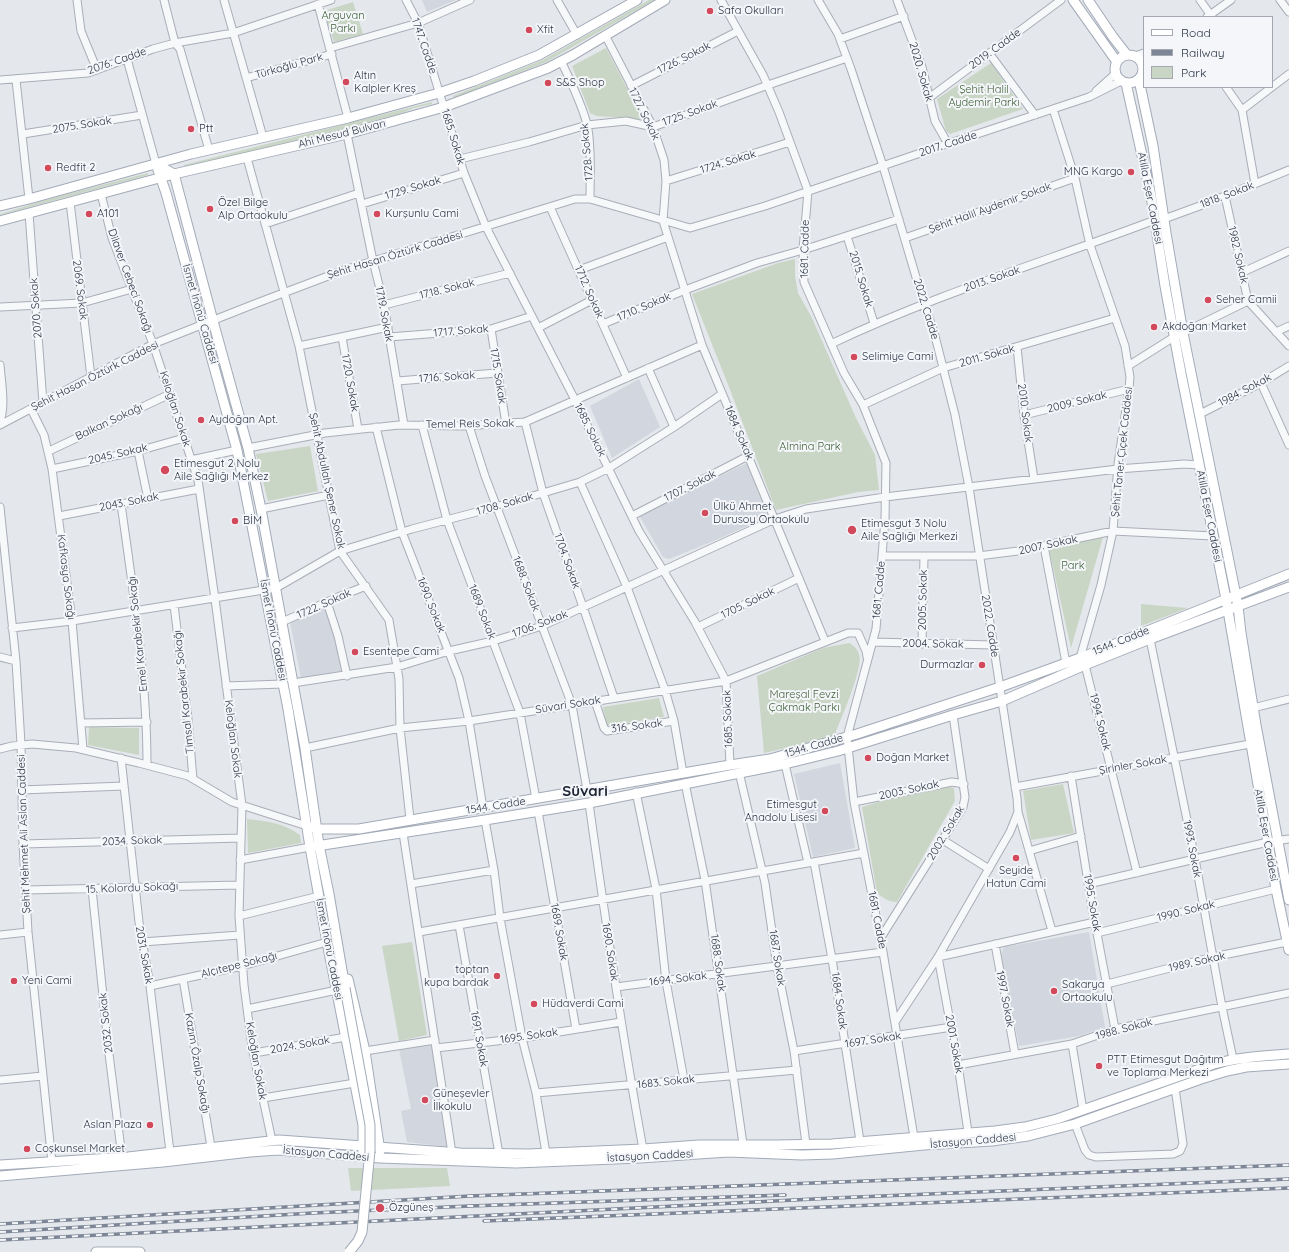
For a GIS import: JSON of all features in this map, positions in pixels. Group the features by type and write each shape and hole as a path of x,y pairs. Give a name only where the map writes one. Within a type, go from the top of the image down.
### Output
{"main road":[{"name":"Ahi Mesud Bulvarı","path":"0,206 209,150 348,118 440,93 531,59 637,0"},
{"name":"Ahi Mesud Bulvarı","path":"0,221 174,174 347,134 444,107 535,74 561,61 665,0"},
{"path":"1073,0 1117,62"},
{"path":"1088,0 1113,37 1131,56 1142,63 1142,74 1135,82 1121,79 1115,69 1117,62 1122,57 1131,56"},
{"name":"Atilla Eşer Caddesi","path":"1121,79 1150,189 1160,219"},
{"name":"Atilla Eşer Caddesi","path":"1144,88 1153,146 1160,219 1199,465 1226,598 1250,744 1276,889 1288,946"},
{"path":"156,164 174,174"},
{"name":"İsmet İnönü Caddesi","path":"156,164 203,325 237,450 266,590 288,709 307,826 315,846 329,894 338,950 346,1037 363,1125 363,1157"},
{"name":"İsmet İnönü Caddesi","path":"174,174 248,448 261,509 305,748 317,829 315,846 319,896 327,942 341,989"},
{"name":"Atilla Eşer Caddesi","path":"1179,335 1200,414 1236,595 1253,708 1289,900"},
{"name":"1544. Cadde","path":"315,846 589,803 636,792 785,764 848,748 1002,701 1083,661 1226,598 1289,574"},
{"name":"1544. Cadde","path":"307,826 317,829 359,829 730,765 770,760 847,737 1000,687 1066,663 1083,661 1150,639 1289,587"},
{"name":"İsmet İnönü Caddesi","path":"338,950 346,970 365,1051 381,1146 380,1158"},
{"path":"341,989 368,1110 371,1139 362,1232 358,1241 349,1252"},
{"name":"İstasyon Caddesi","path":"0,1165 122,1157 272,1140 499,1154 643,1149 699,1144 806,1144 914,1137 1025,1127 1057,1119 1214,1064 1233,1059 1289,1054"},
{"name":"İstasyon Caddesi","path":"0,1176 155,1163 278,1150 380,1158 516,1163 640,1158 728,1152 833,1154 924,1145 992,1141 1028,1136 1076,1124 1227,1071 1246,1067 1289,1064"},
{"path":"96,1252 140,1252"}],"street":[{"path":"77,0 81,31 97,70"},
{"path":"164,0 175,43 180,49 209,150"},
{"path":"224,0 263,137"},
{"name":"2076. Cadde","path":"0,80 16,80 88,73 153,49 175,43 233,33 331,0"},
{"name":"1747. Cadde","path":"406,0 418,23 440,93"},
{"name":"Türkoğlu Park","path":"246,78 418,23 470,0"},
{"path":"557,0 576,35"},
{"name":"1681. Cadde","path":"721,0 763,74 779,112 808,191 803,250 804,282 844,373 863,405 886,463 886,497 876,629 847,737 854,802 883,952 914,1137"},
{"name":"2022. Cadde","path":"818,0 840,39 883,166 924,304 934,332 955,415 1000,687 1018,812 1052,932"},
{"name":"2020. Sokak","path":"897,0 922,67 935,121 948,144"},
{"name":"2019. Cadde","path":"929,98 1062,0"},
{"path":"1200,0 1210,16 1231,0"},
{"path":"1280,0 1289,12"},
{"path":"318,4 348,118"},
{"path":"840,39 904,16"},
{"name":"1726. Sokak","path":"631,86 738,31"},
{"name":"1727. Sokak","path":"605,35 653,127 664,160 666,181 663,221"},
{"path":"989,53 1035,115"},
{"path":"1131,56 1143,53"},
{"name":"1725. Sokak","path":"460,159 529,142 587,125 626,121 653,127 847,58"},
{"path":"126,59 156,164"},
{"name":"1728. Sokak","path":"561,61 577,96 587,125 590,154 590,199"},
{"path":"1273,85 1289,74"},
{"name":"2017. Cadde","path":"808,191 1089,98 1121,79"},
{"path":"16,80 29,199"},
{"path":"1227,88 1242,110 1255,184"},
{"path":"1242,110 1268,88"},
{"name":"1685. Sokak","path":"440,93 464,173 486,227 575,400 639,531 698,627 726,681 730,765"},
{"name":"Şehit Taner Çiçek Caddesi","path":"1053,109 1075,178 1090,245 1125,346 1130,377 1118,469 1113,531 1083,661"},
{"name":"2075. Sokak","path":"22,134 142,115"},
{"name":"1719. Sokak","path":"347,134 373,261 384,305 404,425"},
{"name":"1724. Sokak","path":"666,181 790,142"},
{"name":"Şehit Abdullah Şener Sokak","path":"247,158 299,346 340,551 389,620 399,679 400,728 410,819"},
{"name":"1818. Sokak","path":"1160,219 1225,196 1289,170"},
{"name":"1729. Sokak","path":"362,204 464,173"},
{"name":"Şehit Halil Aydemir Sokak","path":"905,238 1075,178"},
{"name":"Şehit Hasan Öztürk Caddesi","path":"0,425 153,344 344,270 575,199 590,199 690,228 765,206 808,191"},
{"path":"265,224 359,193"},
{"name":"Dilaver Cebeci Sokağı","path":"101,194 112,238 153,344"},
{"name":"1982. Sokak","path":"1225,196 1243,272 1248,302"},
{"name":"2069. Sokak","path":"70,202 91,377"},
{"name":"1712. Sokak","path":"550,207 627,378"},
{"name":"2070. Sokak","path":"29,213 43,403"},
{"name":"1710. Sokak","path":"603,324 685,290 757,263 899,219"},
{"name":"2013. Sokak","path":"831,344 874,323 965,288 1160,219"},
{"name":"1684. Sokak","path":"663,221 702,345 825,641"},
{"name":"2015. Sokak","path":"847,236 874,323"},
{"path":"579,270 668,237"},
{"path":"1243,272 1289,251"},
{"name":"1718. Sokak","path":"384,305 510,273"},
{"path":"0,307 82,303 132,289"},
{"path":"538,328 592,300"},
{"path":"1128,366 1179,335 1248,302 1289,346"},
{"name":"1717. Sokak","path":"389,337 491,329 532,316"},
{"name":"2011. Sokak","path":"863,405 943,368 1115,318"},
{"path":"1276,332 1289,326"},
{"path":"299,346 388,327"},
{"name":"1715. Sokak","path":"491,329 506,424"},
{"name":"1720. Sokak","path":"342,337 358,430"},
{"name":"Keloğlan Sokak","path":"153,344 199,488 242,805 239,885 242,966 254,1053 272,1140"},
{"name":"Temel Reis Sokak","path":"248,448 316,435 376,427 404,425 470,426 525,422 702,345"},
{"name":"2010. Sokak","path":"1017,347 1024,415 1034,479"},
{"path":"0,365 2,417 0,420"},
{"name":"1984. Sokak","path":"1200,414 1289,366"},
{"path":"648,368 674,427"},
{"name":"1716. Sokak","path":"397,381 497,374"},
{"path":"1261,382 1289,445"},
{"name":"2009. Sokak","path":"1024,415 1129,390"},
{"name":"Balkan Sokağı","path":"49,451 170,394"},
{"name":"1708. Sokak","path":"12,628 136,611 276,588 340,551 402,532 498,507 580,482 609,468 674,427 722,394"},
{"name":"Kafkasya Sokağı","path":"31,409 44,436 49,451 52,469 72,620 84,749"},
{"name":"1704. Sokak","path":"525,422 542,493 614,698"},
{"name":"1689. Sokak","path":"422,425 447,520 520,713 536,799"},
{"name":"1688. Sokak","path":"470,426 485,476 572,705 587,790"},
{"name":"1690. Sokak","path":"376,427 402,532 459,678 469,721 483,808"},
{"name":"2045. Sokak","path":"52,469 184,438"},
{"path":"138,450 148,498"},
{"path":"191,460 237,450"},
{"name":"1707. Sokak","path":"632,516 748,456"},
{"name":"1706. Sokak","path":"293,684 397,667 449,651 493,641 542,626 774,519 806,509 886,497 1118,469 1184,464 1199,465"},
{"path":"580,482 627,587 665,690 674,722 683,773"},
{"name":"2043. Sokak","path":"59,516 199,488"},
{"path":"261,509 329,495"},
{"name":"Emel Karabekir Sokağı","path":"121,504 136,611 147,722 147,765"},
{"name":"Şehit Mehmet Ali Aslan Caddesi","path":"0,507 16,661 21,744 23,844 28,932 52,1162"},
{"name":"2007. Sokak","path":"882,556 978,556 1018,551 1113,531 1213,536"},
{"path":"1044,546 1066,663"},
{"name":"2005. Sokak","path":"922,644 924,557"},
{"name":"1705. Sokak","path":"698,627 799,578"},
{"name":"1722. Sokak","path":"282,622 366,586"},
{"path":"327,602 338,636 347,676"},
{"name":"Timsal Karabekir Sokağı","path":"174,605 188,718 193,779"},
{"name":"Süvari Sokak","path":"305,748 400,728 469,721 726,681 848,632 858,633 866,651 867,660"},
{"name":"1993. Sokak","path":"1150,639 1195,859 1233,1059"},
{"name":"2004. Sokak","path":"873,642 992,645"},
{"path":"0,657 16,661"},
{"name":"1994. Sokak","path":"1083,661 1137,873"},
{"path":"226,686 283,684"},
{"path":"1253,708 1289,699"},
{"name":"316. Sokak","path":"595,701 604,728 607,731 674,722"},
{"name":"2002. Sokak","path":"880,939 963,807 965,797 964,784 953,715"},
{"path":"82,723 147,722"},
{"path":"0,749 21,744 40,745 84,749 121,758 193,779 232,802 307,826"},
{"name":"Şirinler Sokak","path":"1015,787 1250,744"},
{"name":"2031. Sokak","path":"121,758 139,922 150,986 170,1152"},
{"name":"1684. Sokak","path":"785,764 811,863 832,959 860,1141"},
{"name":"1687. Sokak","path":"739,772 763,871 777,966 797,1070 806,1144"},
{"name":"1995. Sokak","path":"1071,776 1088,884 1115,1029"},
{"name":"2003. Sokak","path":"854,802 952,782 964,784"},
{"name":"1688. Sokak","path":"684,783 705,880 720,974 743,1144"},
{"path":"21,790 124,786"},
{"path":"636,792 656,890 666,980 684,1080"},
{"name":"1690. Sokak","path":"589,803 602,900 643,1149"},
{"name":"1689. Sokak","path":"538,812 576,1029"},
{"path":"894,1022 938,957 1010,832 1018,812"},
{"path":"485,820 494,870 500,918 522,1038 536,1093 546,1153"},
{"path":"403,833 452,1152"},
{"path":"1029,851 1081,836"},
{"name":"2034. Sokak","path":"23,844 241,838"},
{"path":"1088,884 1268,842 1289,839"},
{"path":"943,840 989,869"},
{"path":"240,860 315,846"},
{"path":"419,932 555,909 743,873 763,871 864,853"},
{"path":"411,884 494,870"},
{"name":"15. Kolordu Sokağı","path":"26,890 239,885"},
{"name":"2032. Sokak","path":"92,889 109,1054 122,1157"},
{"name":"1990. Sokak","path":"1097,932 1276,889"},
{"path":"239,916 319,896"},
{"path":"938,957 1095,922"},
{"name":"1691. Sokak","path":"459,925 499,1154"},
{"path":"0,935 28,932"},
{"path":"142,942 240,935"},
{"name":"Alçıtepe Sokağı","path":"150,986 242,966 327,942"},
{"name":"1997. Sokak","path":"995,944 1015,1054"},
{"name":"1989. Sokak","path":"1107,984 1213,957 1288,946"},
{"name":"1694. Sokak","path":"616,987 883,952"},
{"name":"2001. Sokak","path":"938,957 952,1027 968,1132"},
{"name":"Kazım Özalp Sokağı","path":"183,979 212,1147"},
{"path":"247,1009 341,989"},
{"name":"1988. Sokak","path":"958,1065 1072,1044 1115,1029 1289,993"},
{"name":"1695. Sokak","path":"365,1051 522,1038 622,1022"},
{"name":"1697. Sokak","path":"794,1051 952,1027"},
{"name":"2024. Sokak","path":"254,1053 346,1037"},
{"path":"1072,1044 1083,1110"},
{"name":"1683. Sokak","path":"536,1093 632,1086 797,1070"},
{"path":"0,1080 43,1076"},
{"path":"263,1098 355,1083"},
{"path":"1076,1124 1085,1150 1089,1155 1096,1157 1173,1154 1180,1151 1183,1144 1175,1088"}],"shaded area":[{"path":"422,0 456,0 427,12"},
{"path":"639,379 660,427 612,458 590,406"},
{"name":"Ülkü Ahmet Durusoy Ortaokulu","path":"747,463 766,511 765,518 669,559 663,557 639,515"},
{"path":"324,608 334,633 342,671 301,678 290,622"},
{"name":"Etimesgut Anadolu Lisesi","path":"840,763 855,848 813,857 794,774"},
{"name":"Sakarya Ortaokulu","path":"1089,932 1105,1027 1079,1036 1019,1046 1001,955 1004,947"},
{"name":"Güneşevler İlkokulu","path":"432,1044 449,1147 407,1142 401,1111 411,1109 399,1049"}],"green space":[{"path":"649,0 655,0 546,62 454,98 453,96 543,60"},
{"name":"Arguvan Parkı","path":"353,2 363,34 334,42 324,11"},
{"path":"606,48 643,119 597,116 590,113 572,66"},
{"name":"Şehit Halil Aydemir Parkı","path":"991,63 1023,109 950,134 946,131 937,99"},
{"path":"432,102 432,104 414,108 402,113 321,135 184,167 184,165"},
{"path":"148,173 148,175 0,215 56,197"},
{"name":"Almina Park","path":"795,259 795,276 798,293 811,316 856,418 875,455 879,490 858,492 776,510 692,294 778,263"},
{"path":"310,446 318,491 268,501 256,454"},
{"name":"Park","path":"1103,537 1071,648 1049,549"},
{"path":"1141,604 1188,608 1141,626"},
{"name":"Mareşal Fevzi Çakmak Parkı","path":"849,643 857,650 860,661 855,682 834,737 764,753 757,676 823,648"},
{"path":"659,698 664,717 607,726 603,707"},
{"path":"89,727 139,728 139,755 88,745"},
{"path":"1063,784 1074,833 1031,840 1023,791"},
{"path":"949,787 954,788 955,801 897,902 884,898 877,893 862,807 885,800"},
{"path":"247,819 268,822 288,828 300,835 301,843 248,853"},
{"path":"412,942 427,1035 399,1041 382,946"},
{"path":"348,1168 447,1168 450,1186 351,1191"}],"railway":[{"path":"0,1224 470,1196 1289,1165"},
{"path":"0,1240 834,1198 1289,1179"},
{"path":"484,1221 1289,1188"},
{"path":"0,1232 313,1213 785,1195"}],"place":[{"name":"Safa Okulları","path":"710,11"},
{"name":"Xfit","path":"529,30"},
{"name":"Altın Kalpler Kreş","path":"346,82"},
{"name":"S&S Shop","path":"548,83"},
{"name":"Ptt","path":"191,129"},
{"name":"Redfit 2","path":"48,168"},
{"name":"MNG Kargo","path":"1131,172"},
{"name":"Özel Bilge Alp Ortaokulu","path":"210,209"},
{"name":"A101","path":"89,214"},
{"name":"Kurşunlu Cami","path":"377,214"},
{"name":"Seher Camii","path":"1208,300"},
{"name":"Akdoğan Market","path":"1154,327"},
{"name":"Selimiye Cami","path":"854,357"},
{"name":"Aydoğan Apt.","path":"201,420"},
{"name":"Etimesgut 2 Nolu Aile Sağlığı Merkez","path":"165,470"},
{"name":"Ülkü Ahmet Durusoy Ortaokulu","path":"705,513"},
{"name":"BİM","path":"235,521"},
{"name":"Etimesgut 3 Nolu Aile Sağlığı Merkezi","path":"852,530"},
{"name":"Esentepe Cami","path":"355,652"},
{"name":"Durmazlar","path":"982,665"},
{"name":"Doğan Market","path":"868,758"},
{"name":"Etimesgut Anadolu Lisesi","path":"825,811"},
{"name":"Seyide Hatun Cami","path":"1016,858"},
{"name":"toptan kupa bardak","path":"497,976"},
{"name":"Yeni Cami","path":"14,981"},
{"name":"Sakarya Ortaokulu","path":"1054,991"},
{"name":"Hüdaverdi Cami","path":"534,1004"},
{"name":"PTT Etimesgut Dağıtım ve Toplama Merkezi","path":"1099,1066"},
{"name":"Güneşevler İlkokulu","path":"425,1100"},
{"name":"Aslan Plaza","path":"150,1125"},
{"name":"Coşkunsel Market","path":"27,1149"},
{"name":"Özgüneş","path":"380,1208"}],"district":[{"name":"Süvari","path":"585,791"}]}
